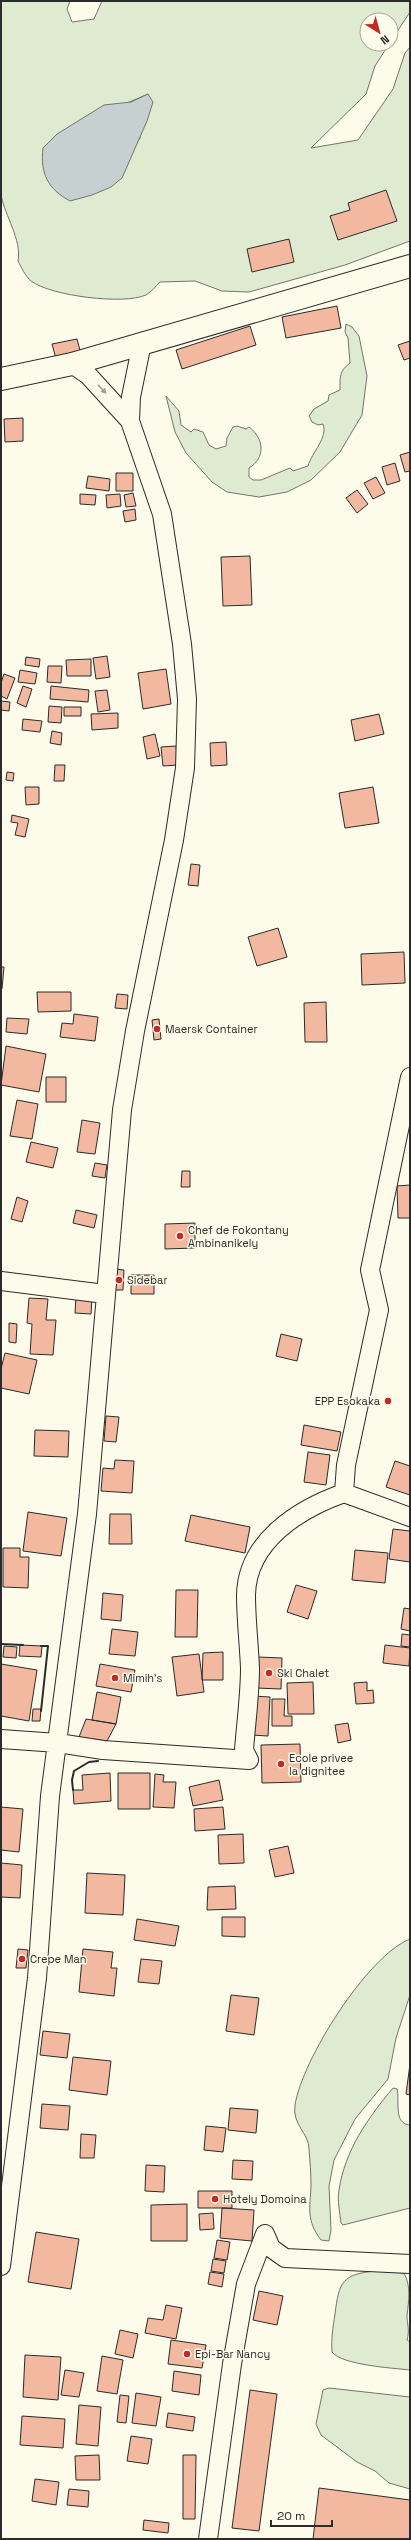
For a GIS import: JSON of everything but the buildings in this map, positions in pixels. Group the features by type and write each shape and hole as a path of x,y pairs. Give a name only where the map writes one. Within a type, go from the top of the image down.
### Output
{"main road":[{"path":"1,379 72,364 410,266"}],"street":[{"path":"1,2266 3,2222 37,1978 50,1796 87,1514 122,1110 135,1031 168,870 185,768 187,699 176,602 162,514 130,421 131,397 142,343"},
{"path":"72,364 88,375 130,421"},
{"path":"344,1493 346,1465 378,1310 370,1270 410,1077"},
{"path":"1,1281 105,1294"},
{"path":"1,1739 58,1743 103,1750 249,1760 244,1750 250,1670 246,1594 254,1557 264,1544 295,1517 324,1500 344,1493 410,1517"},
{"path":"208,2539 232,2364 246,2284 265,2234 271,2248 285,2258 410,2264"}],"green space":[{"path":"1,1 70,1 67,9 72,22 94,19 102,1 410,1 410,12 399,29 399,12 359,12 359,52 384,52 375,66 366,94 311,148 358,140 393,89 405,53 410,47 410,241 345,265 249,292 222,291 195,281 160,282 146,295 136,298 105,299 70,295 54,291 31,281 18,261 18,245 1,195","holes":["148,94 140,138 134,148 127,103"]},
{"path":"346,324 352,327 359,336 367,376 362,415 340,452 311,480 287,492 259,497 227,492 212,482 186,453 175,432 166,396 179,411 181,425 191,432 194,429 203,432 209,445 216,449 226,446 227,438 233,427 237,426 246,429 249,427 258,437 261,448 258,459 249,468 249,477 253,480 261,480 290,468 293,471 308,466 322,440 324,429 323,424 318,425 312,422 309,416 314,409 328,401 329,395 340,390 342,372 350,363 348,338 345,332"},
{"path":"410,1939 410,1995 396,2038 388,2079 355,2119 334,2160 329,2186 331,2230 329,2241 321,2240 313,2226 310,2214 311,2181 308,2143 298,2123 295,2112 295,2105 300,2086 323,2037 357,1987 375,1966 393,1949"},
{"path":"393,2088 397,2089 399,2116 405,2124 410,2125 410,2208 343,2225 341,2223 338,2194 346,2161 359,2135"},
{"path":"376,2271 404,2273 408,2283 407,2340 410,2342 410,2370 356,2363 337,2356 332,2352 333,2328 338,2294 341,2287 349,2277 365,2272"},
{"path":"329,2388 410,2397 410,2489 389,2483 375,2471 357,2462 321,2435 316,2424 323,2390"}],"shaded area":[{"path":"148,94 153,102 147,121 122,178 111,187 92,195 70,201 51,186 44,173 42,157 43,148 57,134 104,105 131,102"}],"wall":[{"path":"1,1644 23,1645"},
{"path":"41,1646 48,1646 41,1711"},
{"path":"73,1790 72,1780 74,1771 89,1762 98,1761"}],"place":[{"name":"Maersk Container","path":"157,1029"},
{"name":"Chef de Fokontany Ambinanikely","path":"180,1236"},
{"name":"Sidebar","path":"119,1280"},
{"name":"EPP Esokaka","path":"388,1401"},
{"name":"Ski Chalet","path":"269,1673"},
{"name":"Mimih's","path":"115,1678"},
{"name":"Ecole privee la dignitee","path":"281,1764"},
{"name":"Crepe Man","path":"22,1959"},
{"name":"Hotely Domoina","path":"215,2199"},
{"name":"Epi-Bar Nancy","path":"187,2354"}]}
